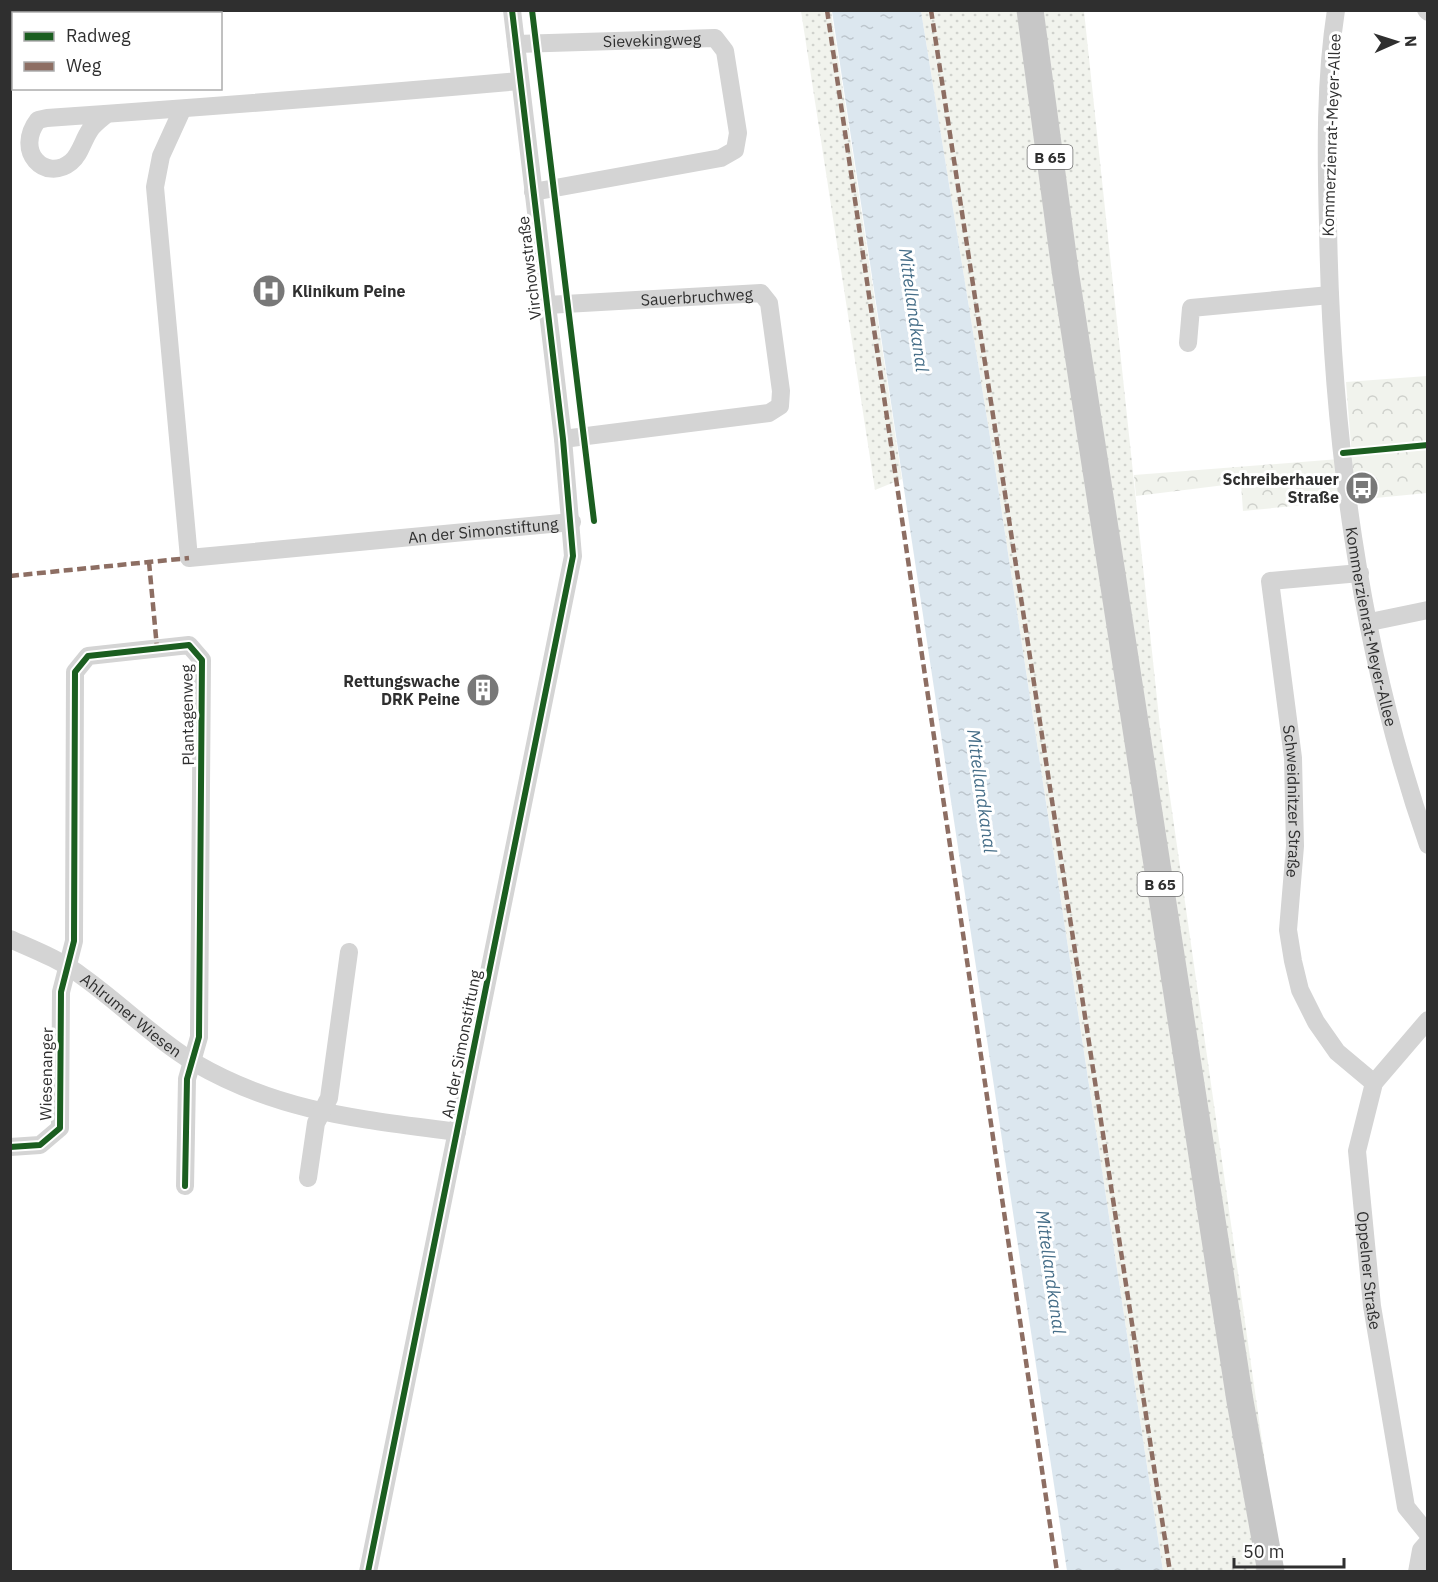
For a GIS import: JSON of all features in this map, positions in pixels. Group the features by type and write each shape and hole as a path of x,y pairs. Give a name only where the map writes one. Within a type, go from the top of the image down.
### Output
{"main road":[{"name":"B 65","path":"1030,10 1065,270 1240,1401 1271,1572"},
{"path":"1035,44 1037,10"}],"street":[{"name":"Virchowstraße","path":"512,10 572,522"},
{"name":"Kommerzienrat-Meyer-Allee","path":"1336,10 1330,64 1327,176 1330,295 1342,453 1360,573 1394,742 1428,845"},
{"name":"Sievekingweg","path":"516,44 715,38 725,51 738,133 735,150 721,158 533,192"},
{"path":"107,114 182,110 520,81"},
{"name":"An der Simonstiftung","path":"182,110 161,156 155,187 189,558 572,522 573,556 368,1572"},
{"name":"Sauerbruchweg","path":"547,305 761,293 769,303 781,391 780,406 769,413 563,439"},
{"path":"1188,343 1191,308 1330,295"},
{"name":"Schweidnitzer Straße","path":"1360,573 1270,581 1293,758 1295,846 1288,930 1293,961 1300,990 1316,1022 1337,1052 1374,1083"},
{"path":"1370,622 1428,610"},
{"name":"Plantagenweg","path":"68,967 74,941 75,672 88,656 189,645 202,660 199,1037 193,1061"},
{"name":"Ahlrumer Wiesen","path":"10,939 68,967 193,1061 238,1086 321,1113 458,1132"},
{"path":"308,1178 316,1123 329,1098 349,952"},
{"name":"Wiesenanger","path":"10,1147 40,1145 60,1128 61,992 68,967"},
{"name":"Oppelner Straße","path":"1428,1020 1374,1083 1357,1151 1365,1250 1383,1384 1406,1507 1428,1534"},
{"path":"185,1186 187,1079 193,1061"},
{"path":"1417,1572 1421,1550 1428,1542"}],"green space":[{"path":"801,11 831,11 902,479 875,490"},
{"path":"921,11 1084,11 1160,727 1278,1553 1261,1571 1163,1571 996,474"},
{"path":"1427,376 1427,493 1243,511 1241,483 1136,496 1134,475 1352,458 1346,382"}],"water":[{"name":"Mittellandkanal","path":"832,11 921,11 996,474 1163,1571 1067,1571"}],"marked path":[{"path":"827,10 1057,1572"},
{"path":"931,10 1170,1572"},
{"path":"10,576 189,558"},
{"path":"149,562 157,648"}],"cycle path":[{"path":"368,1572 573,556 563,439 512,10"},
{"path":"532,10 594,521"},
{"path":"1343,453 1428,445"},
{"path":"10,1147 40,1145 60,1128 61,992 74,941 75,672 88,656 189,645 202,660 199,1037 187,1079 185,1186"}],"place":[{"name":"Klinikum Peine","path":"269,291"},
{"name":"Schreiberhauer Straße","path":"1362,488"},
{"name":"Rettungswache DRK Peine","path":"483,690"}]}
